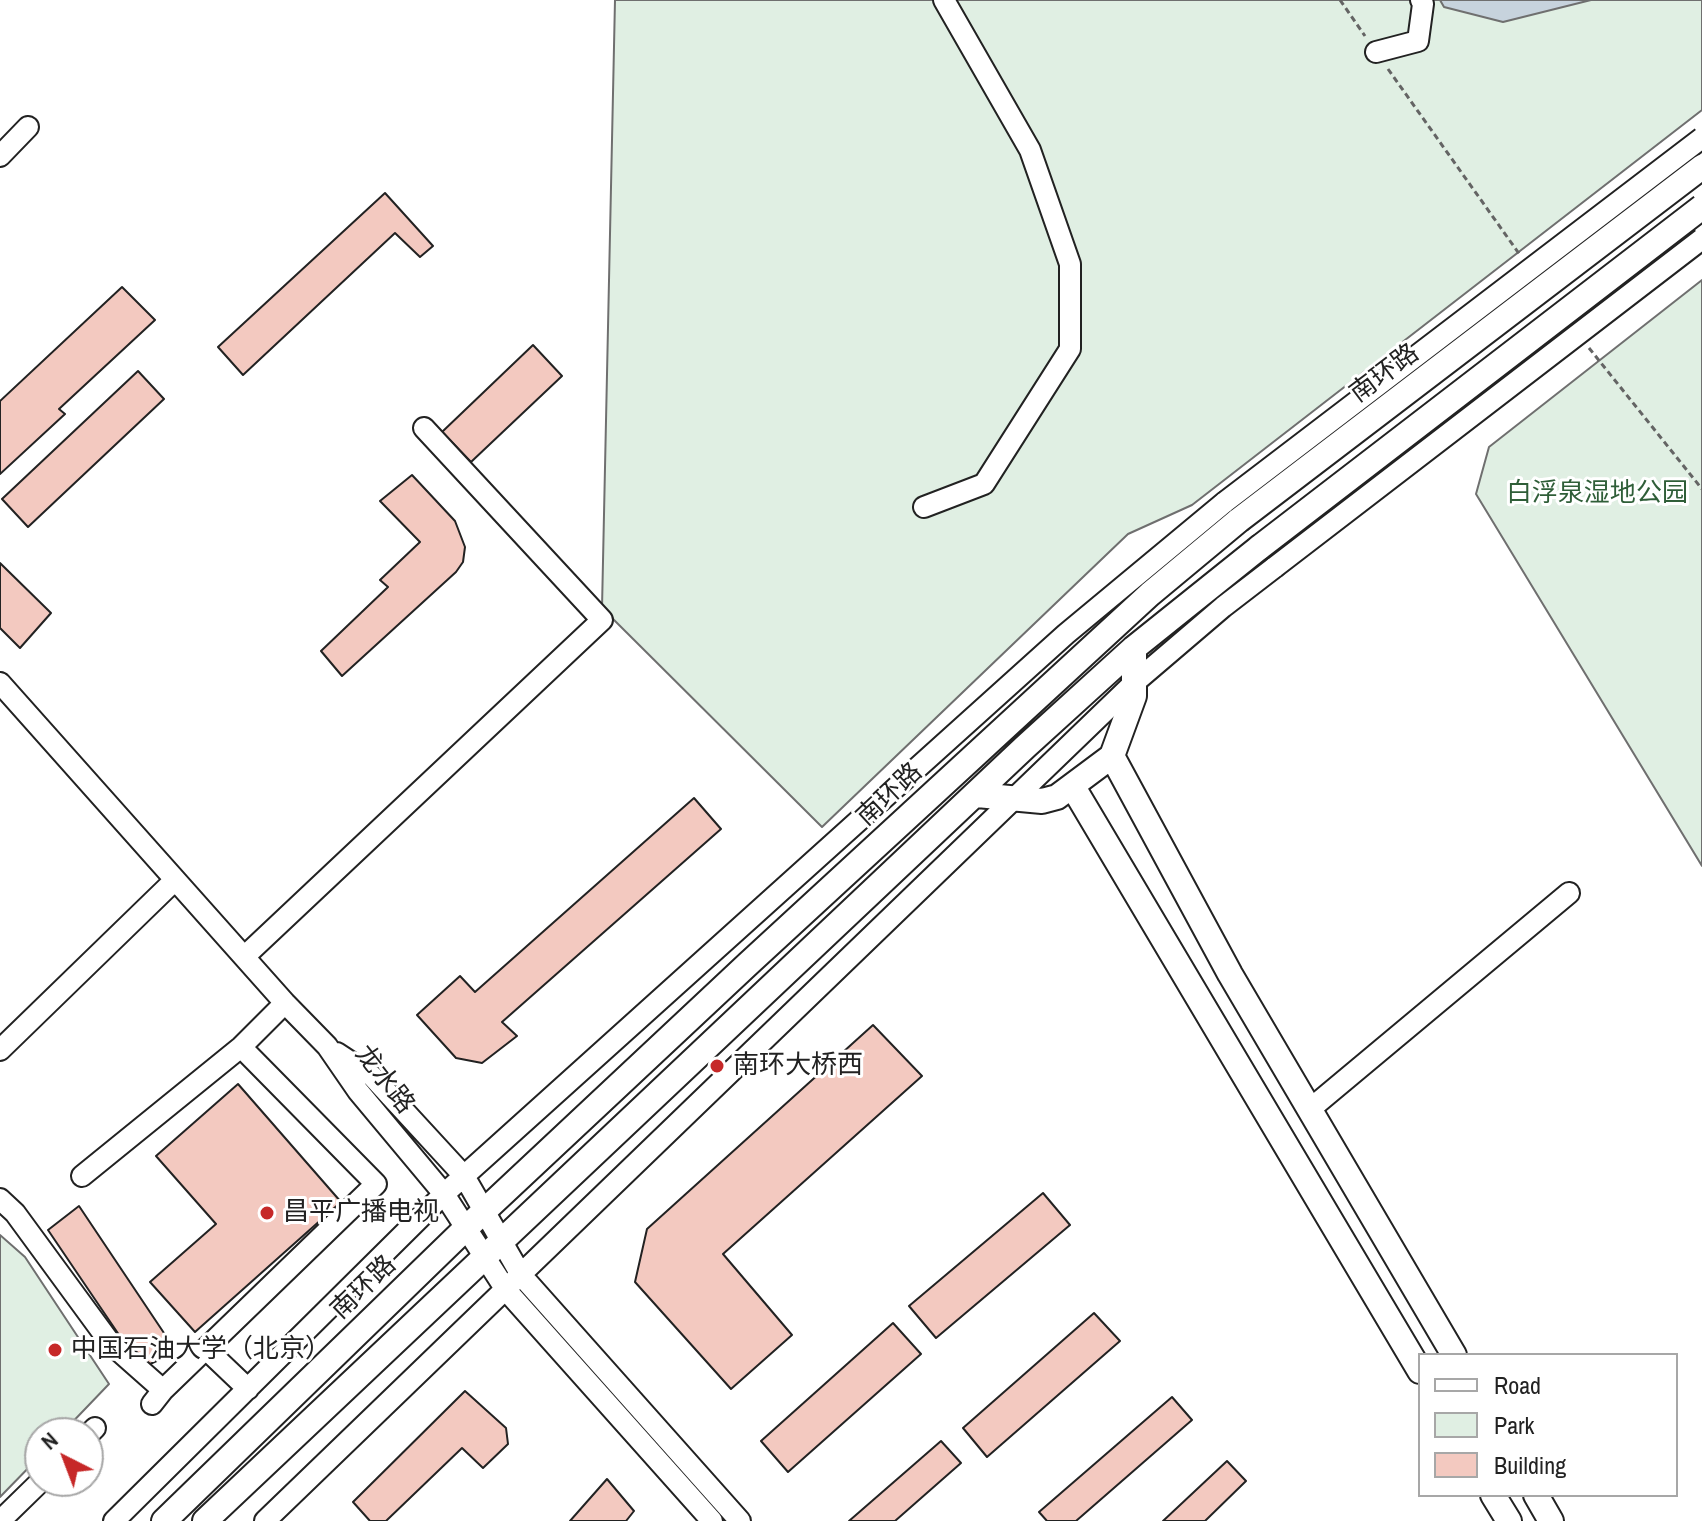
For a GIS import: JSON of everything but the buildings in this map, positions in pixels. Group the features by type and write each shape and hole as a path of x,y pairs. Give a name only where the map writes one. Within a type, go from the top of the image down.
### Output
{"main road":[{"name":"南环路","path":"164,1521 484,1211 1138,605 1232,511 1702,167"},
{"path":"205,1521 1025,747 1134,648 1267,557 1702,207"},
{"path":"977,795 1042,801 1057,797 1112,756 1131,707 1134,648"},
{"path":"1112,756 1230,974 1453,1353"},
{"path":"1073,787 1418,1368"},
{"path":"1494,1497 1509,1521"},
{"path":"1537,1497 1551,1521"}],"street":[{"path":"924,507 984,484 1070,349 1070,264 1030,150 944,0"},
{"path":"1376,52 1418,41 1421,0"},
{"path":"0,156 28,127"},
{"path":"114,1521 444,1194 1066,634 1232,511 1702,138"},
{"path":"265,1521 1134,683 1223,607 1267,557 1702,239"},
{"path":"244,957 602,620 424,428"},
{"name":"龙水路","path":"0,683 285,1003 327,1046 358,1091 444,1194 483,1259 506,1290 712,1521"},
{"path":"0,1050 175,880"},
{"path":"1309,1110 1569,893"},
{"path":"82,1176 241,1047 285,1003"},
{"path":"327,1046 372,1076 464,1176 521,1275 740,1521"},
{"path":"0,1199 15,1213 111,1344 157,1397 376,1184 241,1047"},
{"path":"206,1349 248,1389"},
{"path":"0,1521 25,1497"}],"path":[{"path":"1340,0 1520,256"},
{"path":"1585,341 1702,489"}],"green space":[{"path":"615,0 1702,0 1702,110 1192,505 1128,534 822,827 602,608"},
{"name":"白浮泉湿地公园","path":"1702,280 1702,866 1476,494 1489,447"},
{"path":"0,1235 25,1257 109,1384 77,1417 24,1417 24,1472 0,1497"}],"shaded area":[{"path":"1440,0 1591,0 1503,22 1444,7"}],"place":[{"name":"南环大桥西","path":"717,1066"},
{"name":"昌平广播电视","path":"267,1213"},
{"name":"中国石油大学（北京）","path":"55,1350"}]}
